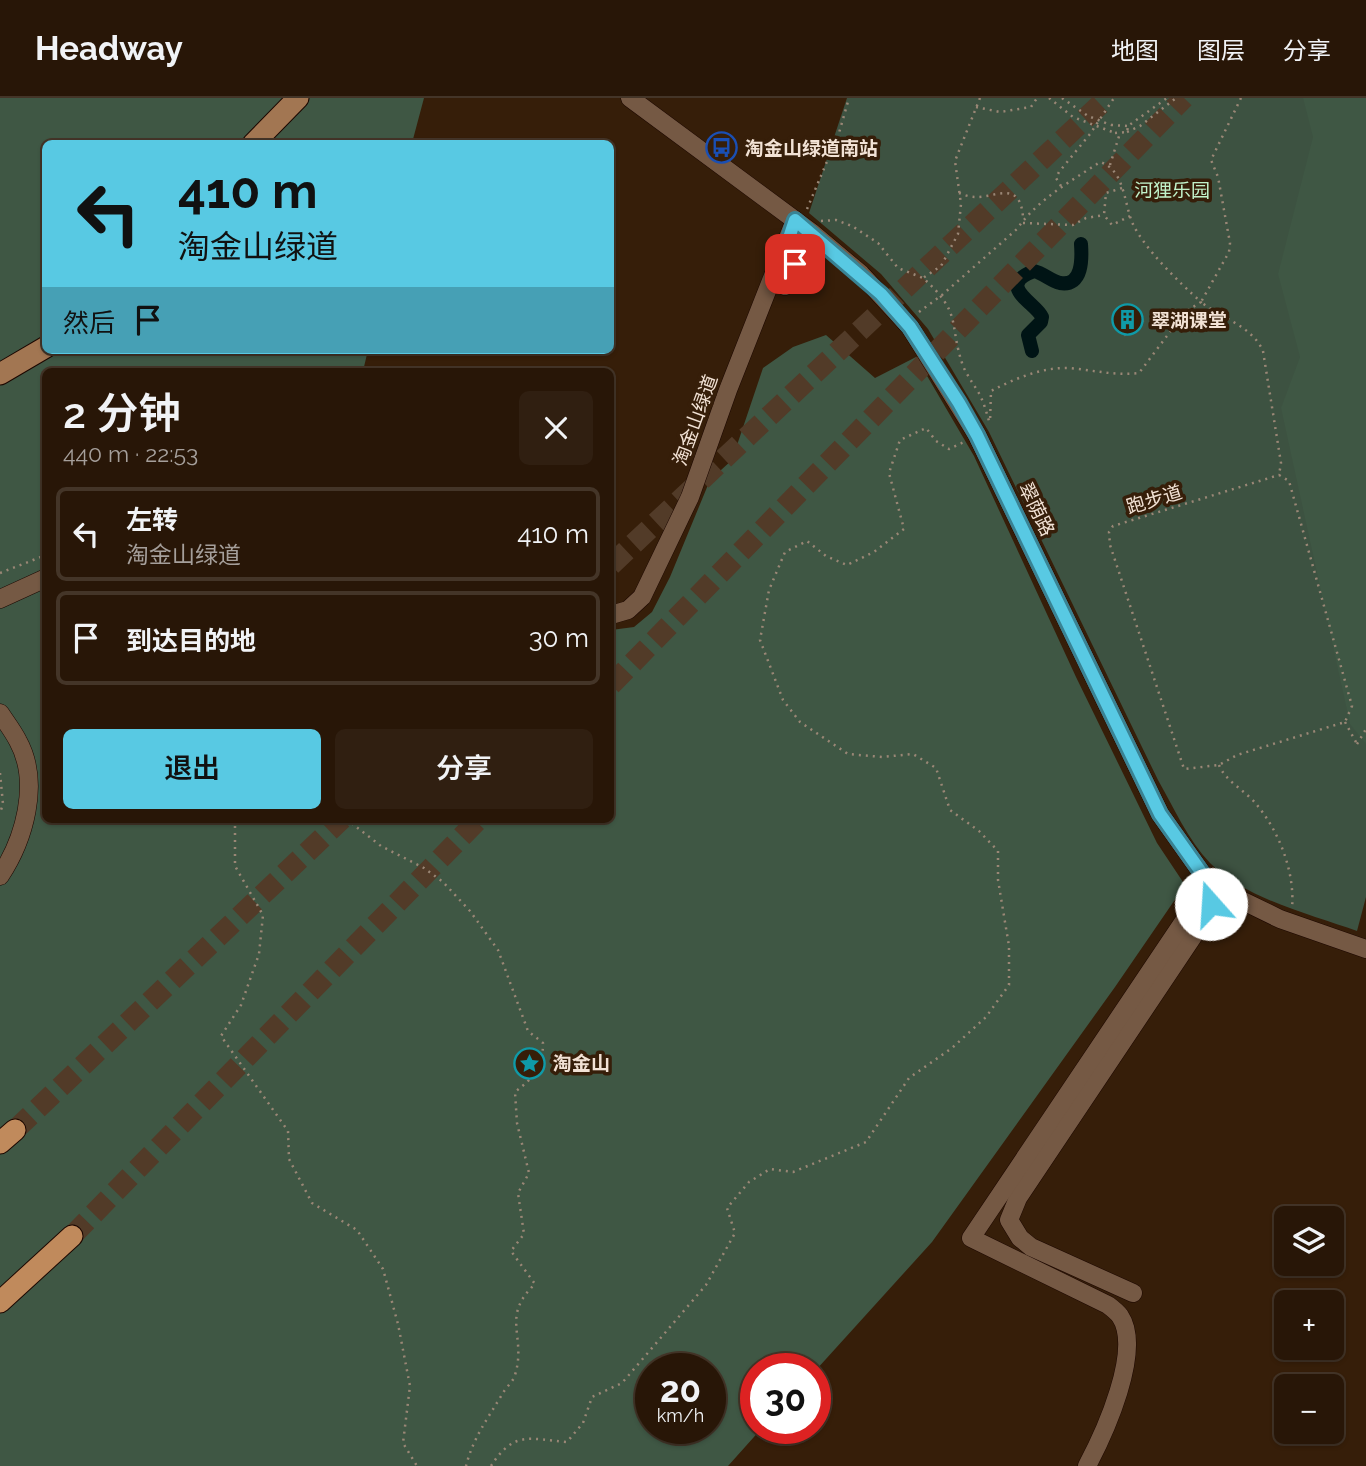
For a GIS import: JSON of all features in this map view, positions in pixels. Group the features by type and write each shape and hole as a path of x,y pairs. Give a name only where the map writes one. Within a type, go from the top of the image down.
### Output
{"highway":[{"path":"0,1302 72,1236"}],"main road":[{"path":"257,140 298,98"},
{"path":"0,374 42,349"}],"street":[{"name":"翠荫路","path":"629,98 800,217 881,294 910,327 977,435 1160,814 1206,879 1241,901 1280,919 1366,949"},
{"name":"淘金山绿道","path":"614,614 628,610 642,597 690,497 728,390 800,217"},
{"path":"785,250 795,264 785,286"},
{"path":"0,599 42,580"},
{"path":"0,713 19,743 27,767 27,795 21,836 0,876"},
{"path":"1133,1293 1031,1247 1020,1238 1009,1220 1018,1198 1192,938 1211,904 1206,879"},
{"path":"1087,1466 1104,1436 1125,1366 1127,1339 1121,1317 1108,1305 971,1238 1187,916 1206,879"}],"path":[{"path":"800,217 829,160 849,98"},
{"path":"923,278 941,265 954,246 961,222 955,161 980,98"},
{"path":"976,107 1013,112 1031,107 1037,98"},
{"path":"1049,98 1073,117 1117,133 1140,126 1175,98"},
{"path":"1062,98 1088,116 1111,125 1128,126 1167,98"},
{"path":"1061,186 1056,178 1059,172 1090,134 1114,98"},
{"path":"989,429 991,391 1018,377 1065,368 1117,376 1139,373 1185,312 1200,302 1229,252 1218,177 1211,160 1241,98"},
{"path":"1127,132 1128,126"},
{"path":"1110,165 1117,133"},
{"path":"914,315 942,295 1061,186 1100,162 1110,165 1119,178 1133,225 1163,262 1200,302 1259,341 1263,351 1281,463 1279,475 1289,481 1352,706 1345,722 1357,744 1366,729"},
{"path":"1122,188 1105,195 1104,215 1112,225 1130,216"},
{"path":"959,193 973,197 998,192 1010,194 1019,202 1022,221"},
{"path":"1022,221 1073,225 1086,218 1104,215"},
{"path":"817,224 827,219 852,226 878,243 898,268 923,278 942,295 953,313 956,340 964,368 978,391 990,423"},
{"path":"491,1466 503,1448 521,1438 567,1442 583,1423 592,1397 622,1383 706,1285 735,1233 727,1208 749,1182 770,1169 793,1172 866,1142 909,1078 952,1048 986,1017 1009,985 1009,946 998,880 998,851 979,831 950,810 936,768 913,754 881,757 848,754 800,722 783,700 760,640 769,590 785,552 807,541 826,556 847,565 874,552 904,529 890,473 900,440 926,428 936,441 949,449 970,439"},
{"name":"跑步道","path":"1279,475 1113,526 1109,532 1110,545 1184,769 1219,765 1237,755 1345,722"},
{"path":"0,573 42,557"},
{"path":"1219,765 1258,805 1283,850 1294,888 1292,908"},
{"path":"0,773 3,804 0,813"},
{"path":"235,823 235,866 263,915 255,967 241,1005 221,1036 288,1131 289,1159 312,1203 357,1230 383,1269 398,1324 410,1385 403,1443 417,1466"},
{"path":"351,823 381,846 443,882 470,911 498,950 528,1031 543,1042 543,1060 530,1080 515,1092 517,1123 529,1173 518,1193 524,1234 511,1251 535,1284 521,1298 514,1316 519,1337 515,1376 494,1411 479,1429 466,1466"}],"green space":[{"path":"0,98 424,98 413,140 42,140 42,354 367,354 364,368 42,368 42,823 614,823 614,630 634,627 652,612 670,577 710,480 732,460 763,368 793,347 826,335 875,378 916,357 974,456 1076,677 1157,843 1185,885 932,1242 831,1353 740,1353 740,1444 748,1444 728,1466 0,1466"},
{"name":"河狸乐园","path":"847,98 1366,98 1366,897 1357,931 1279,904 1241,886 1210,863 1188,834 1158,780 989,432 928,329 881,274 809,213"},
{"path":"1303,98 1366,98 1366,744 1350,724 1281,408 1300,357 1278,274 1313,137"}],"building":[{"name":"翠湖课堂","path":"1132,305 1143,321 1125,335 1113,319"}],"waterway":[{"path":"1032,351 1028,335 1041,322 1042,317 1021,294 1018,283 1034,271 1060,283 1073,281 1079,270 1081,244"}],"tunnel":[{"path":"614,562 1107,98"},
{"path":"614,682 1184,98"},
{"path":"15,1130 338,823"},
{"path":"72,1236 475,823"}],"place":[{"name":"淘金山绿道南站","path":"722,148"},
{"name":"翠湖课堂","path":"1128,320"},
{"name":"淘金山","path":"530,1063"}],"route":[{"path":"795,264 792,256 785,250 795,220 861,274 910,327 977,435 1160,814 1185,853 1206,879 1211,904"}]}
